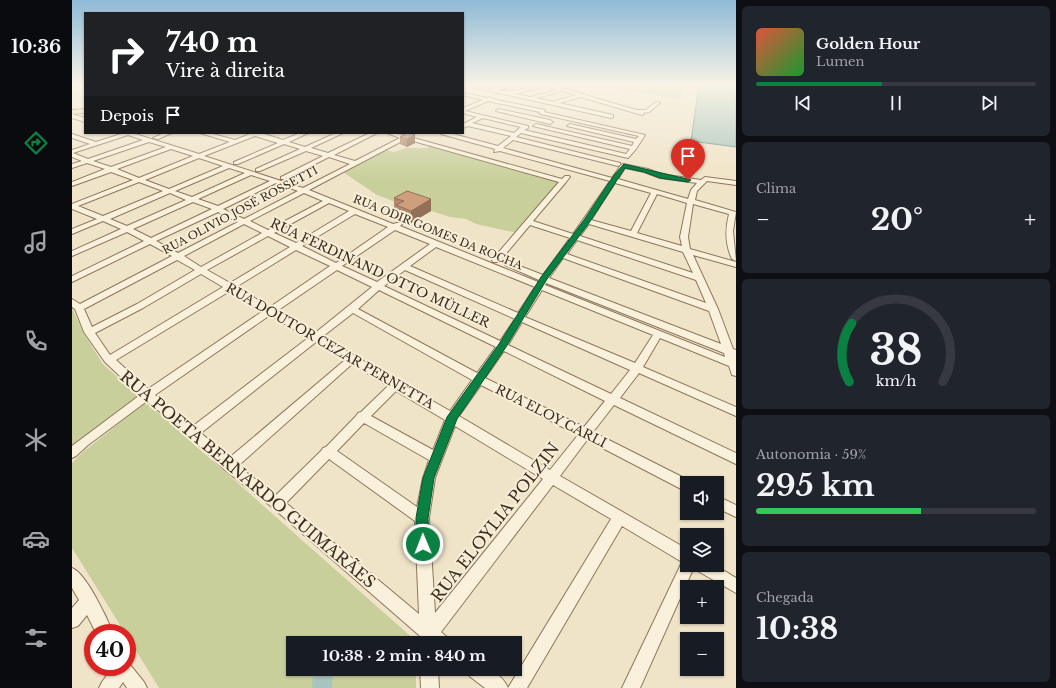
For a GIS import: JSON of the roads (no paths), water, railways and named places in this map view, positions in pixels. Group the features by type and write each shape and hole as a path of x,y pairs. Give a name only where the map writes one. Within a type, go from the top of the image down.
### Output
{"street":[{"path":"523,116 558,124"},
{"path":"487,159 538,116"},
{"path":"556,116 644,130"},
{"path":"583,120 587,116"},
{"path":"466,125 482,117 558,131 634,148"},
{"path":"521,131 628,156 642,135 583,120"},
{"path":"466,125 621,165 646,170 660,176 736,183"},
{"path":"558,131 566,126 637,141"},
{"path":"72,152 125,134"},
{"name":"RUA ODIR GOMES DA ROCHA","path":"131,134 172,148 203,155"},
{"name":"RUA ODIR GOMES DA ROCHA","path":"143,134 203,155 307,188 398,224 496,260 658,334 734,364"},
{"path":"156,138 166,134"},
{"path":"207,134 235,142"},
{"path":"72,206 253,134"},
{"path":"258,134 355,163"},
{"path":"72,232 303,134"},
{"path":"72,254 338,134"},
{"path":"72,279 372,134"},
{"path":"394,134 564,181"},
{"name":"RUA OLIVIO JOSÉ ROSSETTI","path":"75,305 177,256 410,134"},
{"path":"447,134 735,210 730,223 730,236 731,249 736,259"},
{"path":"459,134 574,169 615,178 655,191 691,199"},
{"path":"72,136 96,144"},
{"path":"542,145 552,138"},
{"path":"72,166 149,140"},
{"path":"72,184 172,148"},
{"name":"RUA FERDINAND OTTO MÜLLER","path":"72,155 217,209 503,345 736,459"},
{"path":"429,636 422,518 428,478 452,417 503,345 542,282 587,221 615,178 621,165"},
{"path":"496,260 574,169"},
{"path":"703,180 694,190 687,215 684,237 686,249 713,309 727,351 734,364 736,372"},
{"name":"RUA ODIR GOMES DA ROCHA","path":"307,188 329,200 355,211 398,224 436,243 736,354"},
{"path":"633,234 655,191"},
{"path":"89,332 140,306 201,270 329,200"},
{"name":"RUA DOUTOR CEZAR PERNETTA","path":"72,206 128,229 177,256 680,553"},
{"path":"109,360 355,211"},
{"path":"587,221 736,265"},
{"path":"529,222 698,278"},
{"path":"72,453 84,442 147,395 398,224"},
{"path":"193,433 352,309 378,286 406,267 436,243"},
{"path":"562,255 713,309"},
{"path":"406,267 519,318 736,412"},
{"name":"RUA POETA BERNARDO GUIMARÃES","path":"75,305 89,332 109,360 229,466 277,503 427,636"},
{"name":"RUA ELOY CARLI","path":"352,309 479,379 680,482"},
{"name":"RUA ELOYLIA POLZIN","path":"431,636 637,368 658,334"},
{"path":"229,466 352,359"},
{"path":"277,503 362,416 395,385"},
{"path":"362,416 436,458"},
{"path":"327,451 422,518"},
{"path":"724,506 736,512"},
{"path":"517,688 620,517"},
{"path":"631,688 685,572"},
{"path":"713,572 736,586"},
{"path":"72,576 100,624"},
{"path":"72,620 88,601"},
{"path":"108,688 117,676"},
{"path":"129,676 138,688"},
{"path":"429,676 430,688"},
{"path":"483,676 499,688"}],"water":[{"path":"694,116 736,116 736,147 691,141"}],"waterway":[{"path":"322,688 323,676"}]}
